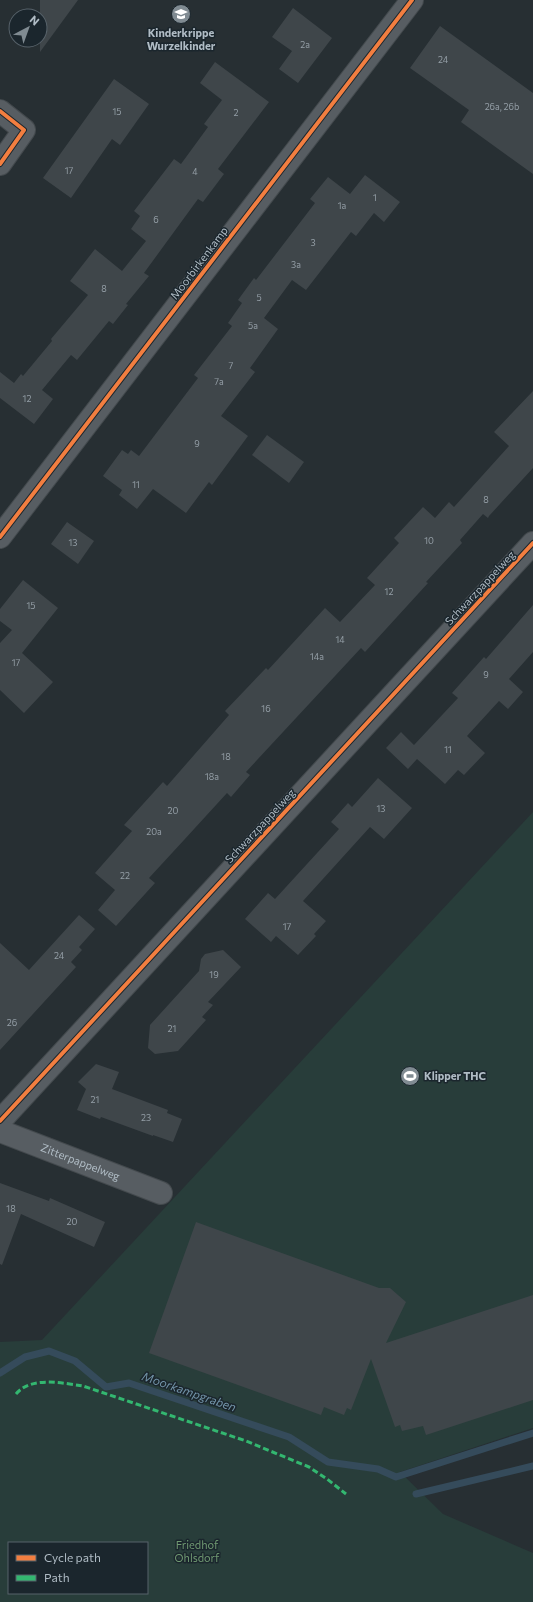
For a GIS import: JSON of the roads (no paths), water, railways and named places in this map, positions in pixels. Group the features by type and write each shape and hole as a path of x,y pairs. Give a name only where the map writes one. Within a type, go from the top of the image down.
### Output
{"street":[{"name":"Moorbirkenkamp","path":"0,537 412,0"},
{"path":"0,111 24,130 0,164"},
{"name":"Schwarzpappelweg","path":"0,1121 533,543"},
{"name":"Zitterpappelweg","path":"0,1131 161,1193"}],"waterway":[{"name":"Moorkampgraben","path":"0,1373 25,1357 49,1351 75,1361 106,1387 129,1383 289,1437 328,1462 378,1469 396,1477 533,1433"},
{"path":"416,1494 533,1466"}],"place":[{"name":"Kinderkrippe Wurzelkinder","path":"181,14"},
{"name":"Klipper THC","path":"410,1076"}],"park label":[{"name":"Friedhof Ohlsdorf","path":"197,1551"}]}
